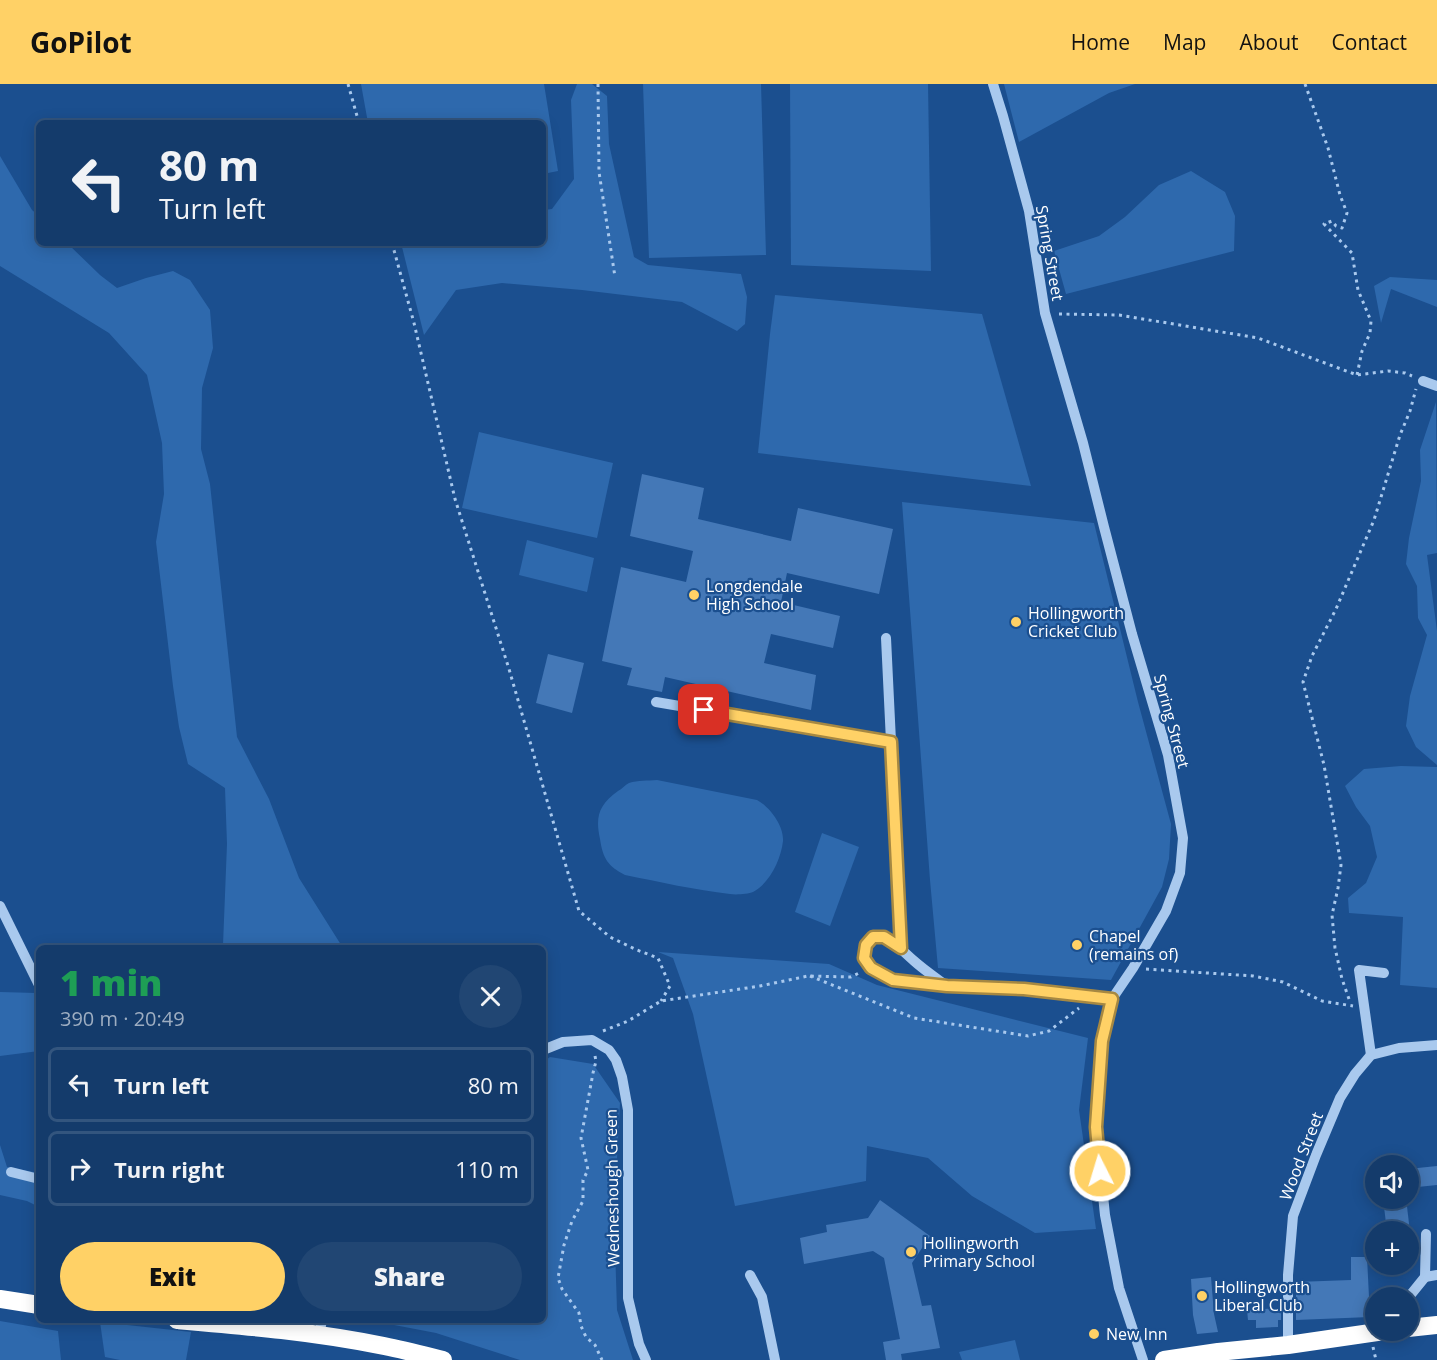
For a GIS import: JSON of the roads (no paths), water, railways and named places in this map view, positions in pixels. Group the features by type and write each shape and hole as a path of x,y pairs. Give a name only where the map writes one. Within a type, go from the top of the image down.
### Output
{"highway":[{"path":"0,1299 36,1305"},
{"path":"212,1323 320,1328 443,1360"},
{"path":"1419,1327 1437,1325"},
{"path":"1164,1360 1219,1356 1365,1334"}],"street":[{"name":"Spring Street","path":"993,84 1029,211 1045,313 1083,443 1132,634 1168,755 1183,838 1180,873 1166,911 1112,999 1102,1041 1096,1127 1105,1215 1119,1288 1143,1360"},
{"path":"1423,381 1437,386"},
{"path":"886,638 901,948"},
{"path":"656,702 891,742"},
{"path":"0,906 36,979"},
{"path":"947,986 884,937 873,937 866,945 864,958 871,968 893,980 947,986 1024,989 1112,999"},
{"path":"1384,973 1359,970 1371,1055 1399,1048 1437,1045"},
{"name":"Wedneshough Green","path":"546,1049 563,1042 592,1040 609,1050 616,1060 622,1077 628,1110 628,1298 639,1344 646,1360"},
{"name":"Wood Street","path":"1288,1345 1288,1275 1293,1216 1340,1098 1355,1074 1371,1055"},
{"path":"11,1172 36,1178"},
{"path":"1416,1287 1425,1276 1426,1233"},
{"path":"750,1275 762,1297 775,1360"},
{"path":"1425,1276 1437,1275"}],"place":[{"name":"Longdendale High School","path":"694,595"},
{"name":"Hollingworth Cricket Club","path":"1016,622"},
{"name":"Chapel (remains of)","path":"1077,945"},
{"name":"Hollingworth Primary School","path":"911,1252"},
{"name":"Hollingworth Liberal Club","path":"1202,1296"},
{"name":"New Inn","path":"1094,1334"}]}
